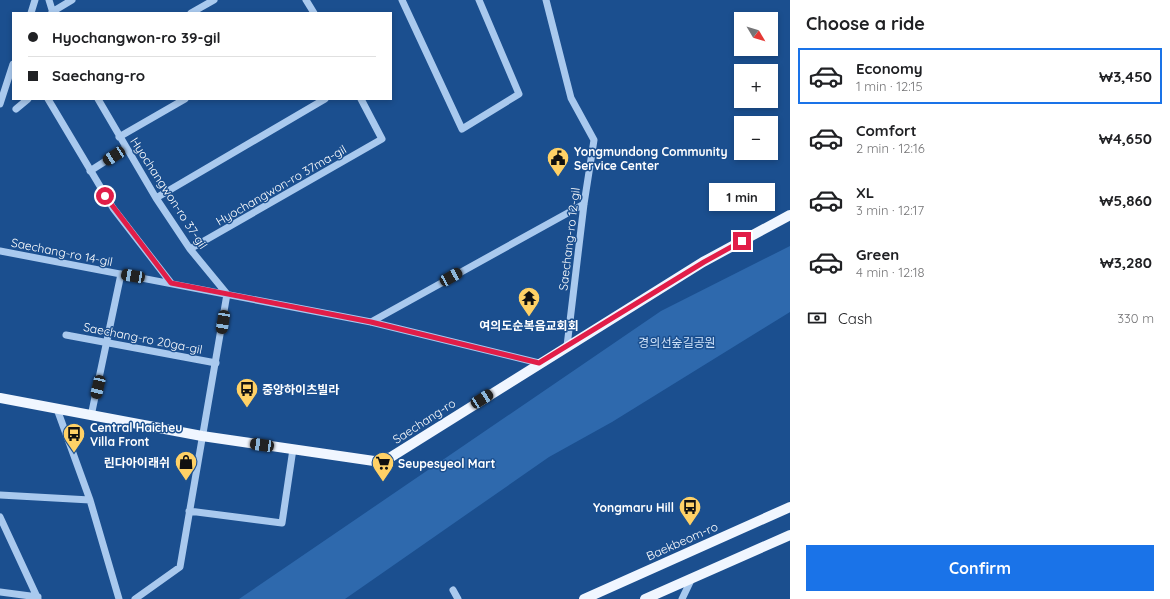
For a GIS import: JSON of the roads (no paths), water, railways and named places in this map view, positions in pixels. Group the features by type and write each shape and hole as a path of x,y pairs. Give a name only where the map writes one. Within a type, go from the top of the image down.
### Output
{"main road":[{"name":"Saechang-ro","path":"0,398 202,436 374,461 391,457 539,363 704,262 790,215"},
{"name":"Baekbeom-ro","path":"584,599 790,507"},
{"path":"645,599 790,535"}],"street":[{"path":"31,12 35,0"},
{"path":"49,0 52,12 72,0"},
{"path":"193,12 214,0"},
{"path":"306,0 313,12"},
{"path":"402,0 462,129 519,94 479,0"},
{"name":"Saechang-ro 12-gil","path":"546,0 571,98 594,140 584,204 567,346"},
{"path":"0,104 12,67"},
{"path":"16,109 27,100"},
{"path":"49,100 113,208 171,283"},
{"name":"Hyochangwon-ro 37-gil","path":"99,100 156,198 190,249 227,294"},
{"path":"119,137 183,100"},
{"path":"156,198 322,100"},
{"name":"Hyochangwon-ro 37ma-gil","path":"190,249 382,139 362,100"},
{"path":"90,171 126,148"},
{"path":"371,322 584,204"},
{"name":"Saechang-ro 14-gil","path":"0,251 371,322 539,363"},
{"name":"Saechang-ro 14-gil","path":"91,416 121,274"},
{"path":"135,599 180,567 227,294"},
{"name":"Saechang-ro 20ga-gil","path":"66,335 216,363"},
{"path":"57,409 90,500 119,599"},
{"path":"190,511 282,523 293,449"},
{"path":"0,495 90,500"},
{"path":"0,517 38,598"},
{"path":"682,599 692,578"},
{"path":"453,590 458,599"},
{"path":"0,592 38,598"}],"place":[{"name":"Yongmundong Community Service Center","path":"558,178"},
{"name":"여의도순복음교회회","path":"529,318"},
{"name":"중앙하이츠빌라","path":"247,408"},
{"name":"Central Haicheu Villa Front","path":"74,454"},
{"name":"린다아이래쉬","path":"186,482"},
{"name":"Seupesyeol Mart","path":"383,482"},
{"name":"Yongmaru Hill","path":"690,526"}],"park label":[{"name":"경의선숲길공원","path":"677,342"}]}
